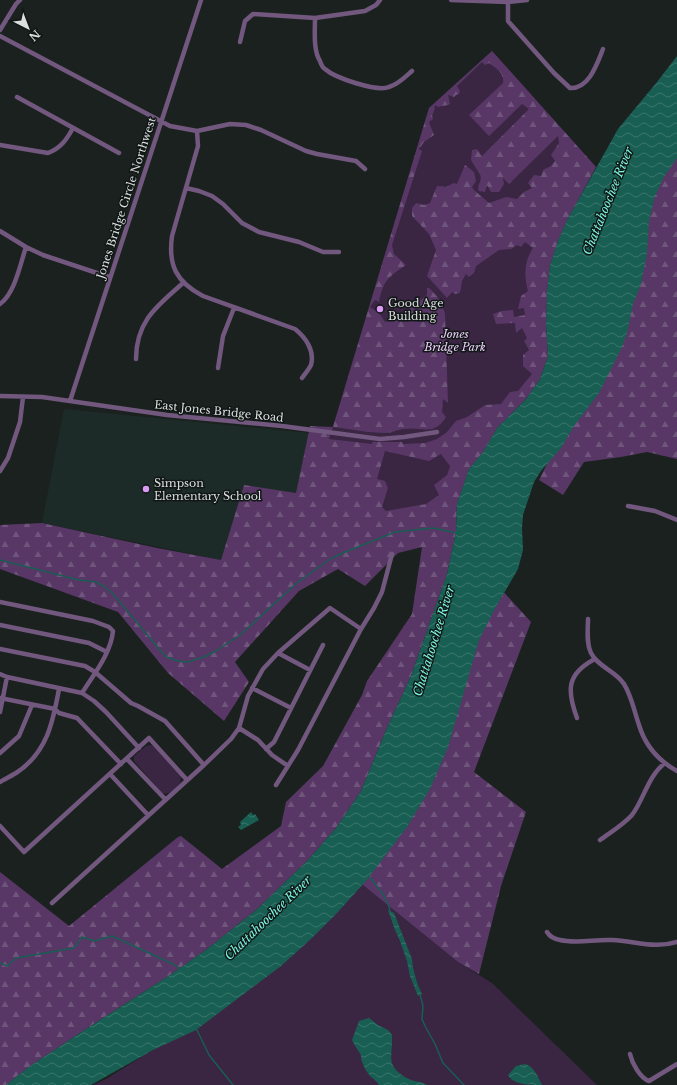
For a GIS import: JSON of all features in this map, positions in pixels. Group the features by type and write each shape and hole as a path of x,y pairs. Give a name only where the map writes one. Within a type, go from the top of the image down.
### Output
{"street":[{"path":"0,30 20,0"},
{"name":"Jones Bridge Circle Northwest","path":"70,402 109,277 201,0"},
{"path":"240,42 245,21 253,14 315,18 365,11 376,5 380,0"},
{"path":"451,0 508,2 527,0"},
{"path":"508,2 508,21 554,73 570,88 575,88 582,85 594,69 603,50"},
{"path":"315,18 318,60 324,69 347,81 376,88 388,88 402,81 412,71"},
{"path":"0,36 170,126 197,131 230,124 246,125 261,130 306,151 356,161 365,169"},
{"path":"18,97 119,153"},
{"path":"0,145 48,152 54,151 65,142 73,128"},
{"path":"197,131 198,146 172,236 170,251 172,263 183,283 192,290 234,308 294,329 303,335 312,355 311,365 302,378"},
{"path":"186,188 212,196 223,204 242,223 259,232 299,242 323,252 339,252"},
{"path":"0,231 42,255 109,277"},
{"path":"0,304 6,299 13,287 26,247"},
{"path":"136,359 136,346 144,323 156,306 183,283"},
{"path":"218,368 223,336 234,308"},
{"name":"East Jones Bridge Road","path":"0,396 42,398 167,415 282,426 380,439 437,432"},
{"path":"0,470 8,458 20,422 23,397"},
{"path":"628,506 655,512 677,520"},
{"path":"276,785 298,750 361,629 374,608 382,592 392,554"},
{"path":"0,602 93,621 109,626 113,631 112,642 82,693"},
{"path":"52,903 231,739 239,728 248,696 252,688 263,668 278,653 330,608 361,629"},
{"path":"588,619 589,648 595,659 616,675 624,684 630,695 643,736 654,752 665,763 677,771"},
{"path":"0,625 89,643 107,652"},
{"path":"266,749 274,742 323,645"},
{"path":"0,649 85,666 95,672 131,703 165,721 204,765"},
{"path":"278,653 310,670"},
{"path":"577,718 571,699 571,684 580,668 595,659"},
{"path":"0,674 7,677 82,693 106,712 139,748"},
{"path":"0,712 7,677"},
{"path":"252,688 291,708"},
{"path":"0,782 17,772 31,761 41,748 48,734 59,689"},
{"path":"2,699 55,709 59,712 77,718 121,764"},
{"path":"0,753 19,736 32,705"},
{"path":"239,728 258,740 272,755 288,766"},
{"path":"0,826 24,852 149,738 187,780"},
{"path":"127,758 165,799"},
{"path":"600,840 625,822 631,815 638,806 650,781 665,763"},
{"path":"110,774 148,815"},
{"path":"547,932 552,938 561,941 576,942 613,940 656,946 677,942"},
{"path":"630,1054 634,1066 646,1080 649,1081 677,1064"}],"shaded area":[{"name":"Simpson Elementary School","path":"64,409 309,433 296,494 244,485 221,560 42,523"}],"green space":[{"name":"Jones Bridge Park","path":"492,51 596,167 583,192 546,325 548,356 457,504 364,528 329,439 429,108"},
{"path":"492,51 596,167 567,220 550,265 547,291 546,325 548,356 540,379 526,399 497,428 483,452 469,469 457,504 456,532 447,574 411,676 386,730 361,791 336,828 307,861 256,910 207,949 170,975 30,1066 6,1085 0,1085 0,872 69,926 178,837 181,836 222,869 281,826 286,802 323,766 362,695 367,681 412,614 422,547 398,553 365,586 338,569 299,591 235,662 249,682 224,721 168,673 118,612 0,569 0,525 42,523 157,548 221,560 244,485 296,493 310,426 333,427 429,108","holes":["482,62 485,65 489,63 501,74 503,77 503,83 469,115 489,136 522,104 529,109 482,156 477,149 472,150 471,160 481,176 478,189 479,191 485,192 487,185 491,192 499,192 504,184 503,178 509,184 558,136 559,143 551,155 555,161 551,166 543,170 541,176 534,175 528,183 532,188 524,192 517,199 506,197 489,203 472,187 476,181 474,172 465,165 457,184 454,183 446,187 437,186 430,203 424,205 416,203 412,208 412,216 429,234 436,250 427,276 447,298 452,292 455,294 460,293 462,281 466,274 469,277 474,273 476,266 499,250 511,249 517,245 521,247 525,242 533,248 526,263 526,280 528,291 521,296 518,309 524,308 525,315 514,317 513,310 493,314 496,324 515,323 516,333 522,328 527,338 524,341 529,350 523,355 523,366 532,374 518,391 510,392 501,404 485,405 467,417 456,421 447,432 437,439 425,443 403,444 402,442 372,442 372,444 329,439 333,427 366,432 386,433 410,428 432,429 437,427 446,417 442,412 443,399 448,403 445,314 437,297 429,288 427,288 427,295 421,300 420,298 413,302 400,320 398,318 385,322 379,313 370,307 375,300 379,302 382,289 387,280 406,265 394,254 392,245 422,151 419,149 424,142 434,135 429,122 433,119 432,115 435,108 434,107 436,105 437,107 450,104 448,95 454,97 459,94 460,91 457,86","385,451 429,461 441,454 450,466 447,475 434,485 439,495 426,504 386,511 382,507 388,488 385,481 377,479"]},
{"path":"677,152 677,459 647,452 584,462 563,495 539,480 563,432 645,222 656,183"},
{"path":"489,576 531,622 474,772 526,812 501,886 479,974 458,962 358,881"},
{"path":"146,746 153,746 181,776 180,783 170,792 165,794 162,793 134,761 134,756"},
{"path":"358,881 458,962 492,983 597,1085 93,1085 106,1079 167,1041"}],"water":[{"name":"Chattahoochee River","path":"677,56 677,158 664,177 655,196 649,221 647,253 641,284 633,304 627,333 622,347 599,393 574,426 561,448 541,471 534,482 523,515 523,550 518,569 493,612 479,640 448,747 430,789 407,827 365,882 312,938 281,966 196,1030 153,1050 91,1085 6,1085 30,1066 170,975 207,949 256,910 307,861 336,828 361,791 386,730 411,676 447,574 456,532 457,504 469,469 483,452 497,428 526,399 540,379 548,356 546,325 547,291 550,265 567,220 618,129"},
{"path":"251,812 253,815 255,814 259,820 241,830 238,827 241,825 240,822"},
{"path":"388,910 394,913 412,959 414,977 422,994 418,996 410,976 407,961"},
{"path":"369,1018 388,1030 392,1035 391,1055 393,1065 396,1070 409,1079 427,1085 379,1085 370,1076 361,1060 361,1055 352,1040 359,1021"},
{"path":"525,1064 533,1069 542,1085 522,1084 510,1078 508,1075 516,1066"}],"waterway":[{"path":"0,560 79,580 96,582 112,593 166,657 178,661 188,662 216,651 240,635 298,582 332,558 395,532 433,528 457,533"},
{"path":"369,876 385,898 390,912"},
{"path":"0,963 7,966 16,958 74,948 82,937 95,941 112,936 175,965 181,970"},
{"path":"412,967 417,985"},
{"path":"420,994 423,1006 422,1019 425,1026 443,1063 464,1085"},
{"path":"196,1028 209,1055 233,1085"}],"place":[{"name":"Good Age Building","path":"380,309"},
{"name":"Simpson Elementary School","path":"146,489"}]}
